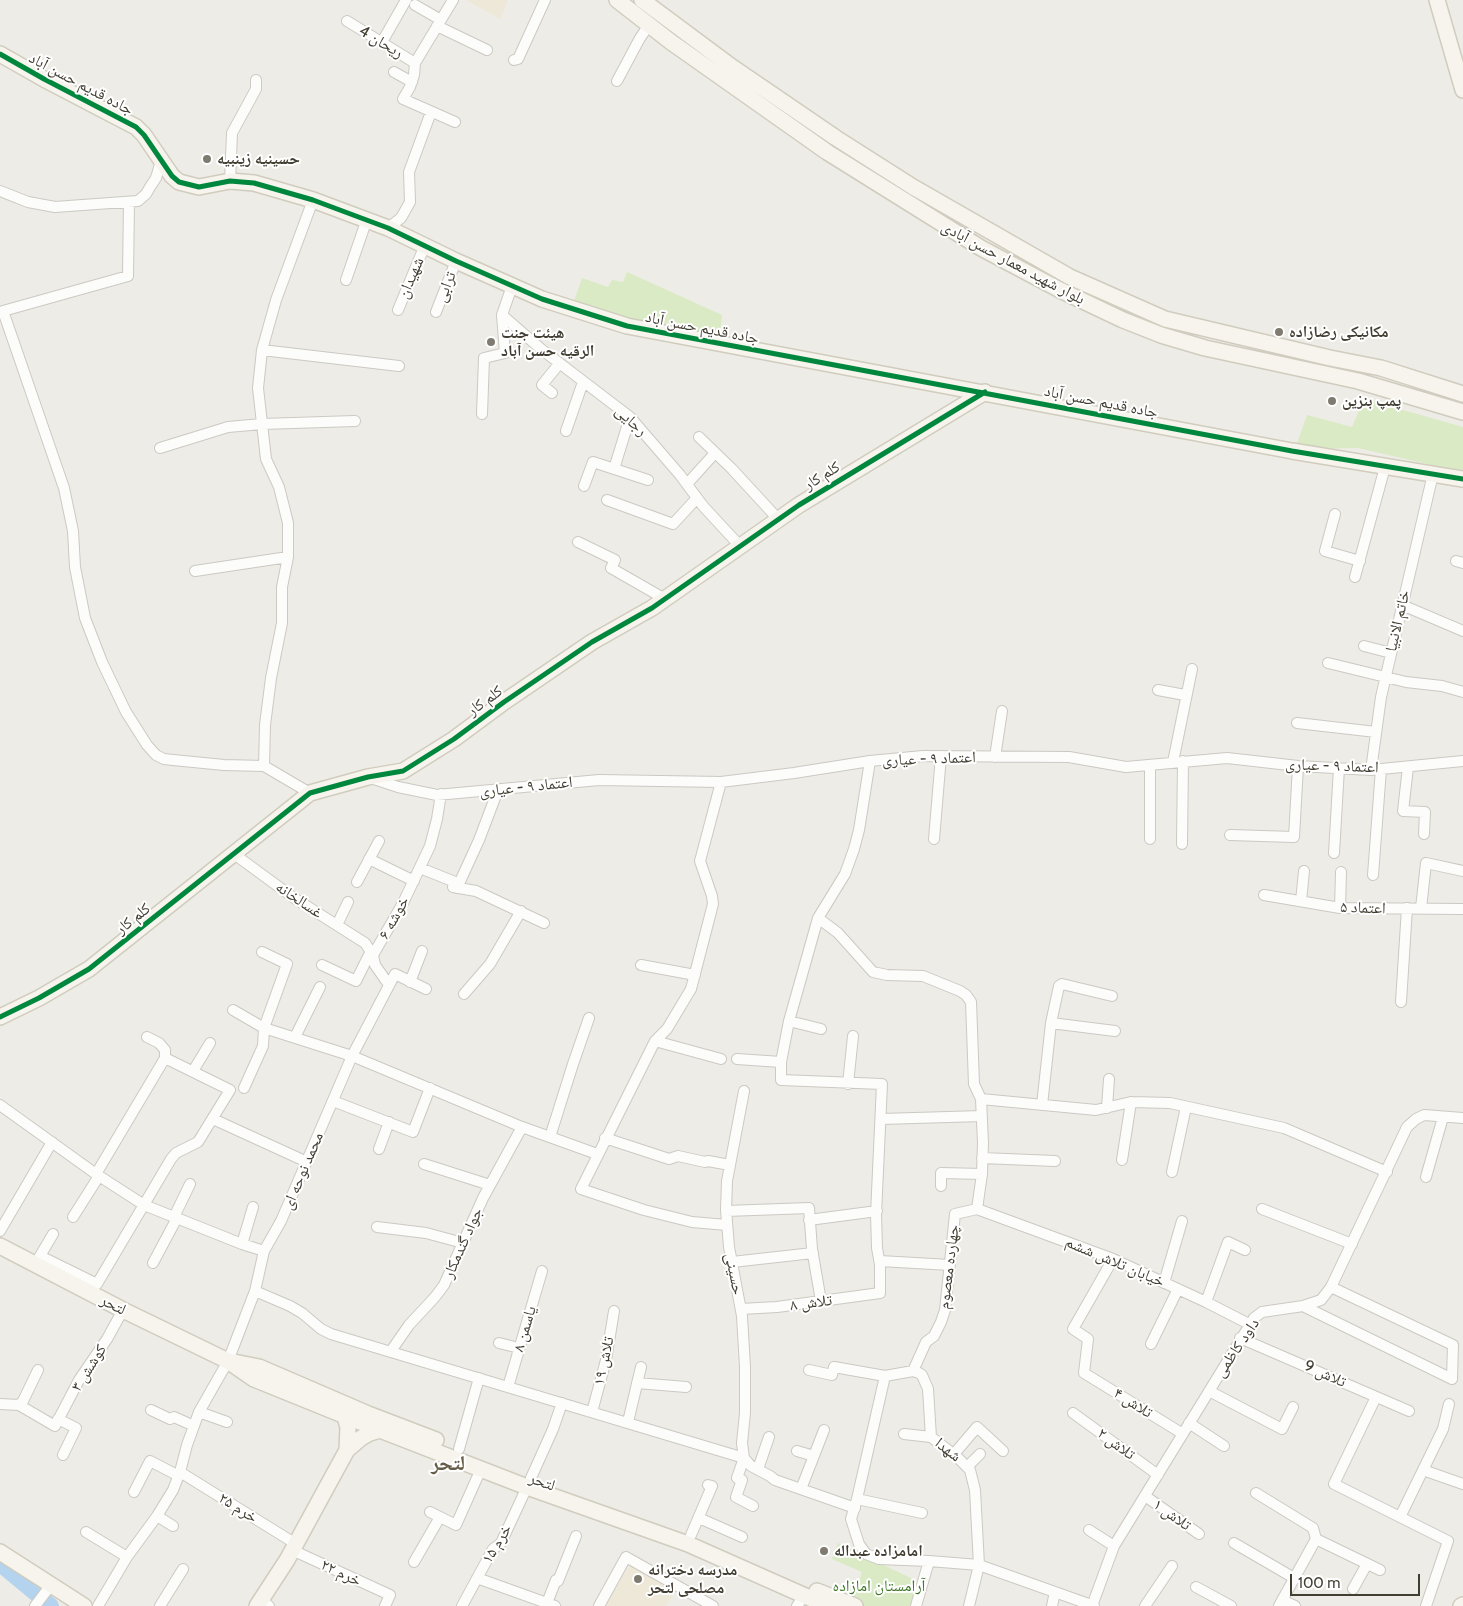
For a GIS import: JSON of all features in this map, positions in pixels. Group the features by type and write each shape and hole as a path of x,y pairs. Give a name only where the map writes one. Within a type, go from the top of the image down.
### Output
{"street":[{"path":"453,0 415,63 412,82 403,99 455,122"},
{"path":"514,60 518,59 545,0"},
{"name":"بلوار شهید معمار حسن آبادی","path":"617,0 671,42 827,152 981,248 1060,290 1123,320 1160,335 1205,348 1358,381 1463,412"},
{"name":"بلوار شهید معمار حسن آبادی","path":"642,0 732,67 836,138 913,187 1070,277 1165,319 1330,358 1381,368 1463,394"},
{"path":"1436,0 1460,72 1463,90"},
{"path":"382,42 411,2 439,23 487,50"},
{"name":"ریحان 4","path":"347,21 415,63"},
{"path":"617,81 649,25"},
{"name":"جاده قدیم حسن آباد","path":"0,54 132,124 144,135 172,176 179,182 188,185 208,186 230,181 254,183 313,200 368,219 542,299 626,326 1282,449 1463,479"},
{"path":"394,72 412,82"},
{"path":"230,181 232,133 256,89 256,80"},
{"path":"388,228 401,218 410,202 409,172 431,112"},
{"path":"0,191 28,202 55,207 138,201 146,194 156,178 161,161"},
{"path":"264,766 264,725 282,623 282,587 288,557 288,524 285,505 266,458 258,388 262,350 284,275 313,200"},
{"path":"129,202 128,276 3,311 64,488 73,530 75,567 85,618 102,662 126,712 147,745 156,755 164,759 224,765 264,766 310,793"},
{"path":"401,218 404,235 409,238"},
{"path":"346,280 368,219"},
{"name":"شهیدان","path":"398,310 425,245"},
{"name":"ترابی","path":"436,312 456,261"},
{"path":"482,414 484,358 505,353 502,316 512,286"},
{"name":"رجایی","path":"502,316 560,364 630,417 697,498 740,546"},
{"path":"262,350 399,366"},
{"path":"552,393 542,385 560,364"},
{"path":"566,431 583,382"},
{"name":"کلم کار","path":"0,1017 39,998 89,969 310,793 368,777 402,771 454,739 504,702 592,642 652,608 778,520 858,468 984,392"},
{"path":"614,468 630,417"},
{"path":"160,448 228,427 355,421"},
{"path":"699,437 778,520"},
{"path":"687,484 715,453"},
{"path":"584,486 593,462 648,480"},
{"path":"1355,577 1384,467"},
{"name":"خاتم الانبیا","path":"1373,875 1376,732 1391,653 1432,474"},
{"path":"607,500 673,524 697,498"},
{"path":"1335,514 1325,551 1360,561"},
{"path":"578,542 615,560 611,568 665,599"},
{"path":"195,571 288,557"},
{"path":"1402,606 1463,631"},
{"path":"1364,646 1391,653"},
{"path":"1328,663 1406,682 1442,686 1463,692"},
{"path":"1182,844 1178,762 1186,695 1192,669"},
{"path":"1158,690 1186,695"},
{"path":"995,757 1002,711"},
{"path":"1297,723 1376,732"},
{"name":"اعتماد ۹ - عیاری","path":"368,777 398,787 441,794 599,780 721,782 870,761 923,756 1069,757 1126,766 1236,758 1298,766 1376,769 1463,761"},
{"path":"934,839 941,756"},
{"path":"870,761 859,830 854,849 845,874 818,918 788,1021 781,1062 781,1080 882,1084 877,1211 880,1261 950,1265"},
{"path":"1150,765 1150,839"},
{"path":"1230,835 1294,838 1298,766"},
{"path":"1408,767 1403,812 1425,812 1424,834"},
{"path":"1334,853 1339,768"},
{"path":"721,782 700,861 713,904 691,989 667,1029 655,1041 581,1189 692,1222 727,1225"},
{"path":"457,888 479,840 498,790"},
{"name":"خوشه ۶","path":"322,965 356,981 370,950 414,881 430,846 441,794"},
{"path":"357,882 379,841"},
{"name":"غسالخانه","path":"234,854 370,950"},
{"path":"369,859 414,881"},
{"path":"1421,908 1426,863 1463,871"},
{"path":"420,868 455,882 453,887 476,891 544,923"},
{"path":"1301,901 1304,871"},
{"path":"1340,908 1341,872"},
{"name":"اعتماد ۵","path":"1264,895 1340,908 1463,909"},
{"path":"337,925 348,902"},
{"path":"1401,1002 1407,908"},
{"path":"464,994 490,964 521,912"},
{"path":"818,918 838,933 852,947 865,966 873,972 887,975 923,976 960,991 971,1002 974,1084 981,1099 982,1116 982,1174 977,1209"},
{"path":"370,950 375,965 389,985 395,974 426,989"},
{"path":"410,982 422,951"},
{"path":"244,1088 263,1046 264,1028 287,964 262,952"},
{"path":"641,965 695,975"},
{"path":"1042,1105 1051,1023 1060,984 1112,996"},
{"name":"محمد نوحه ای","path":"98,1606 127,1557 157,1516 173,1490 180,1474 199,1412 228,1360 255,1291 264,1251 281,1221 352,1056 389,985"},
{"path":"295,1037 320,986"},
{"path":"233,1010 264,1028 352,1056 522,1127 597,1154"},
{"path":"550,1137 572,1064 589,1018"},
{"path":"788,1021 821,1029"},
{"path":"1051,1023 1115,1031"},
{"path":"73,1217 165,1058 165,1050 159,1043 147,1036"},
{"path":"848,1084 854,1036"},
{"path":"655,1041 721,1059"},
{"path":"193,1071 210,1043"},
{"path":"53,1234 38,1260 97,1284 171,1159 176,1154 198,1142 213,1119 230,1090 165,1058"},
{"path":"737,1059 781,1062"},
{"path":"1107,1108 1109,1079"},
{"path":"333,1100 412,1132 430,1088"},
{"name":"حسینی","path":"744,1090 727,1181 726,1211 732,1262 741,1309 745,1367 745,1413 742,1443 744,1458 736,1478 742,1480 736,1497 753,1506"},
{"path":"981,1099 1096,1110 1131,1102 1170,1104 1284,1128 1387,1172"},
{"path":"1122,1160 1131,1102"},
{"path":"0,1105 98,1175 144,1205 264,1251"},
{"path":"1172,1172 1186,1107"},
{"path":"881,1119 982,1116"},
{"name":"داود کاظمی","path":"1093,1606 1114,1546 1249,1324 1262,1312 1303,1306 1321,1300 1331,1287 1407,1127 1416,1119 1424,1116 1463,1118"},
{"path":"1426,1177 1443,1117"},
{"path":"213,1119 307,1162"},
{"path":"379,1149 389,1122"},
{"name":"جواد گندمکار","path":"391,1351 409,1325 436,1297 444,1285 472,1220 522,1127"},
{"path":"605,1138 669,1159 678,1156 730,1165"},
{"path":"1,1228 52,1142"},
{"path":"982,1158 1055,1161"},
{"path":"424,1164 490,1185"},
{"path":"941,1186 941,1173 982,1174"},
{"path":"153,1263 190,1184"},
{"path":"242,1244 253,1207"},
{"path":"726,1211 809,1208 813,1253 821,1301"},
{"name":"چهارده معصوم","path":"913,1371 926,1342 934,1336 945,1310 955,1214 977,1209"},
{"name":"خیابان تلاش ششم","path":"977,1209 1113,1259 1249,1324"},
{"path":"1262,1209 1352,1244"},
{"path":"809,1220 877,1211"},
{"path":"1164,1282 1182,1221"},
{"path":"377,1227 426,1233 463,1243"},
{"path":"1206,1302 1228,1242 1245,1250"},
{"name":"لتحر","path":"0,1246 38,1260 123,1310 228,1360 254,1379 481,1469 691,1535 751,1566 803,1597 828,1606"},
{"path":"732,1262 813,1253"},
{"name":"تلاش ۴","path":"1113,1259 1073,1329 1088,1339 1084,1373 1183,1434"},
{"name":"تلاش ۸","path":"741,1309 777,1307 880,1293 880,1261"},
{"name":"یاسمن ۸","path":"508,1387 542,1271"},
{"path":"1303,1306 1452,1379 1453,1345 1331,1287"},
{"path":"1150,1344 1178,1289"},
{"path":"255,1291 290,1306 302,1313 321,1329 331,1334 744,1458 751,1466 775,1480 801,1490 856,1503 922,1513"},
{"name":"کوشش ۳","path":"57,1422 79,1380 107,1339 123,1310"},
{"name":"تلاش ۱۹","path":"592,1412 606,1360 614,1310"},
{"name":"تلاش 9","path":"1240,1338 1409,1411"},
{"path":"500,1343 519,1348"},
{"name":"لتحر","path":"228,1360 259,1367 368,1414 459,1449 529,1483 751,1566"},
{"path":"628,1422 641,1367"},
{"path":"809,1370 832,1375 834,1367 885,1376 913,1371"},
{"path":"19,1405 23,1401 38,1370"},
{"name":"شهدا","path":"913,1371 919,1373 926,1383 931,1437 968,1467 972,1477 975,1490 979,1566 969,1606"},
{"path":"885,1376 851,1519 858,1544 866,1554 879,1560 929,1561 979,1566 1093,1606"},
{"path":"459,1449 479,1378"},
{"path":"637,1383 686,1387"},
{"path":"1208,1391 1282,1429 1292,1407"},
{"path":"1376,1397 1334,1484 1448,1541 1426,1606"},
{"name":"خرم ۱۵","path":"464,1603 494,1549 501,1543 529,1483 562,1403"},
{"path":"0,1404 19,1405 57,1422 76,1428 63,1455"},
{"path":"1400,1517 1443,1429 1449,1404"},
{"path":"151,1410 194,1426"},
{"path":"199,1412 227,1422"},
{"name":"تلاش ۲","path":"1073,1413 1158,1475"},
{"path":"344,1414 348,1427 348,1450"},
{"path":"1189,1423 1224,1446"},
{"path":"954,1454 977,1427 1002,1451"},
{"path":"263,1604 348,1450 361,1438 380,1430"},
{"path":"801,1490 824,1430"},
{"path":"904,1434 931,1437"},
{"path":"758,1469 769,1437"},
{"path":"797,1451 814,1456"},
{"path":"968,1467 980,1454"},
{"name":"خرم ۲۵","path":"134,1492 150,1461 180,1474 294,1547"},
{"path":"414,1562 435,1515 456,1525 481,1469"},
{"path":"1423,1470 1463,1482"},
{"path":"691,1535 712,1486 708,1485"},
{"path":"1256,1493 1313,1528 1316,1538 1280,1603 1295,1606"},
{"name":"تلاش ۱","path":"1145,1496 1199,1534"},
{"path":"157,1516 173,1526"},
{"path":"699,1518 742,1537"},
{"path":"1089,1530 1114,1546"},
{"path":"86,1532 127,1557"},
{"path":"478,1578 551,1605 556,1580 558,1581 576,1536"},
{"path":"1316,1538 1380,1570"},
{"path":"1234,1543 1294,1578"},
{"name":"خرم ۲۲","path":"294,1547 390,1595 385,1606"},
{"path":"0,1552 84,1606"},
{"path":"599,1606 626,1557 697,1602 713,1606"},
{"path":"916,1606 929,1561"},
{"path":"1353,1589 1367,1564"},
{"path":"1145,1606 1172,1566"},
{"path":"160,1606 183,1569"},
{"path":"35,1606 51,1584"},
{"path":"1196,1587 1231,1606"},
{"path":"1052,1606 1055,1592"},
{"name":"لتحر","path":"803,1597 855,1606"}],"shaded area":[{"path":"466,0 508,0 500,19"},
{"name":"مدرسه دخترانه مصلحی لتحر","path":"633,1565 675,1591 666,1606 605,1606 627,1568"}],"green space":[{"path":"627,272 722,315 720,333 661,329 609,314 574,301 582,278 608,287 612,280 623,282"},
{"path":"1364,399 1463,427 1463,470 1440,467 1358,448 1295,449 1307,415 1352,427"},
{"name":"آرامستان امازاده","path":"838,1543 919,1582 911,1606 860,1606 852,1603 862,1572 832,1559"}],"waterway":[{"path":"0,1564 51,1606"}],"cycle path":[{"path":"0,54 136,127 144,135 172,176 179,182 199,187 230,181 254,183 313,200 388,228 542,299 627,326 1292,451 1463,479"},
{"path":"0,1017 39,998 89,969 310,793 368,777 403,771 454,739 504,702 592,642 652,608 799,505 985,392"}],"place":[{"name":"حسینیه زینبیه","path":"207,159"},
{"name":"مکانیکی رضازاده","path":"1279,332"},
{"name":"هیئت جنت الرقیه حسن آباد","path":"491,342"},
{"name":"پمپ بنزین","path":"1332,401"},
{"name":"امامزاده عبداله","path":"824,1551"},
{"name":"مدرسه دخترانه مصلحی لتحر","path":"638,1579"}],"district":[{"name":"لتحر","path":"448,1464"}]}
